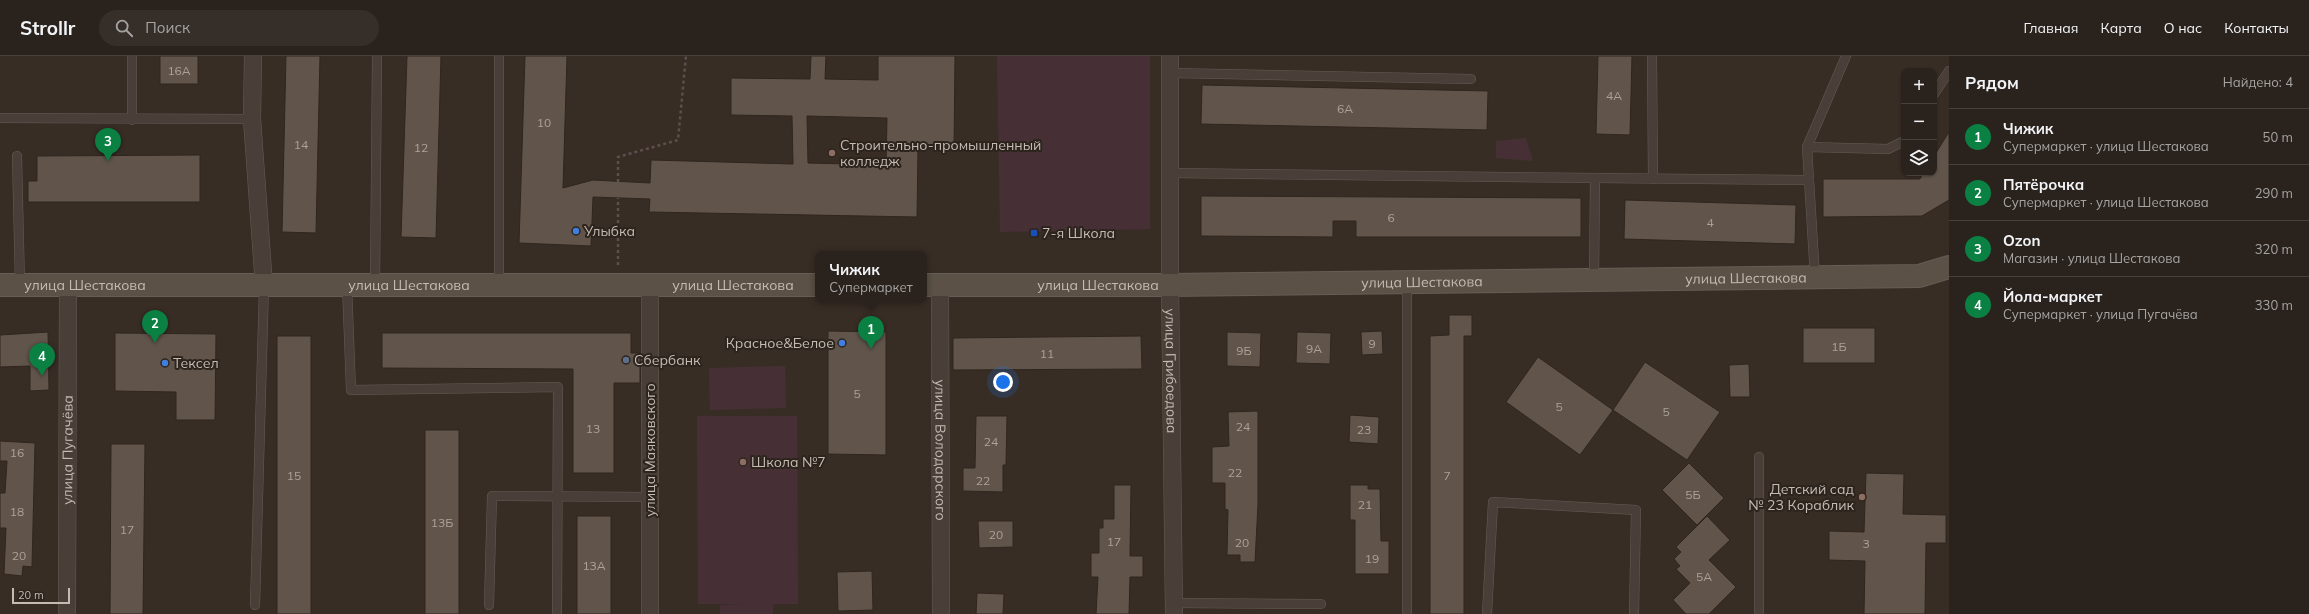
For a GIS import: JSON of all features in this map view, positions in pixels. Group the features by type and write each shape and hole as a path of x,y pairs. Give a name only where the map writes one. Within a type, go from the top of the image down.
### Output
{"main road":[{"name":"улица Шестакова","path":"932,285 1170,285 1919,276 1949,267"},
{"name":"улица Шестакова","path":"10,285 815,285"}],"street":[{"path":"253,56 252,119 264,286"},
{"name":"улица Грибоедова","path":"1170,64 1170,285 1174,608"},
{"name":"улица Маяковского","path":"650,285 650,614"},
{"name":"улица Володарского","path":"932,285 941,614"},
{"name":"улица Пугачёва","path":"67,614 68,286"}],"lane":[{"path":"132,56 132,120"},
{"path":"376,285 377,56"},
{"path":"499,56 499,285"},
{"path":"1652,56 1653,178"},
{"path":"1815,277 1807,147 1846,56"},
{"path":"1170,64 1471,79"},
{"path":"1937,89 1949,71"},
{"path":"0,118 132,120 252,119"},
{"path":"1807,147 1888,150 1901,143"},
{"path":"10,285 17,156"},
{"path":"1170,173 1809,180"},
{"path":"1594,280 1595,178"},
{"path":"1407,282 1407,614"},
{"path":"255,606 264,286"},
{"path":"347,286 350,390 558,387 557,614"},
{"path":"1759,457 1759,614"},
{"path":"490,604 492,496 650,497"},
{"path":"1487,614 1493,502 1636,510 1634,614"},
{"path":"1174,608 1321,604"}],"path":[{"path":"618,182 618,157 678,140 686,56"},
{"path":"618,198 618,268"}],"shaded area":[{"path":"997,56 1150,56 1150,229 1000,232"},
{"path":"1526,138 1533,161 1496,158 1496,141"},
{"path":"785,366 786,408 710,410 709,368"},
{"path":"697,416 797,416 798,604 773,604 773,614 720,614 720,605 747,604 698,604"}],"building":[{"path":"160,56 198,56 198,84 160,84"},
{"path":"286,56 320,56 316,233 282,232"},
{"path":"407,56 441,56 436,238 401,237"},
{"path":"525,56 567,56 563,188 593,180 650,183 651,160 793,164 792,116 731,115 731,78 810,79 811,56 826,56 825,79 878,80 878,56 955,56 954,150 918,149 917,217 649,212 650,199 593,197 591,246 519,243","holes":["807,116 887,118 886,165 808,163"]},
{"path":"1598,56 1632,56 1630,135 1596,134"},
{"path":"1202,85 1488,91 1487,130 1201,124"},
{"path":"1949,132 1949,200 1922,216 1823,217 1823,179 1920,179 1922,176 1937,176 1937,151"},
{"path":"200,155 200,202 28,202 28,181 37,181 37,156"},
{"path":"1201,196 1581,198 1581,237 1356,237 1356,221 1333,221 1333,237 1201,236"},
{"path":"1625,200 1796,205 1795,244 1624,239"},
{"path":"1449,315 1472,315 1472,336 1464,336 1464,614 1430,614 1430,336 1449,335"},
{"path":"1803,328 1875,328 1875,363 1803,363"},
{"path":"828,331 886,332 886,455 828,454"},
{"path":"1382,331 1383,354 1362,355 1361,332"},
{"path":"48,332 49,390 30,391 30,366 0,367 0,335"},
{"path":"1227,332 1261,333 1260,367 1227,366"},
{"path":"1297,332 1331,333 1330,364 1296,363"},
{"name":"Тексел","path":"115,333 216,334 215,420 176,420 176,392 115,391"},
{"path":"382,333 631,333 631,353 640,353 640,383 614,383 614,473 573,473 573,369 382,368"},
{"path":"277,336 311,336 311,614 277,614"},
{"path":"1141,336 1142,369 953,370 953,338"},
{"path":"1538,357 1613,410 1580,455 1506,402"},
{"path":"1645,362 1720,412 1687,460 1613,410"},
{"path":"1749,364 1750,397 1730,397 1729,365"},
{"path":"1258,411 1258,504 1255,562 1240,562 1240,555 1227,555 1228,510 1225,509 1225,483 1212,483 1212,447 1229,446 1228,412"},
{"path":"1350,415 1379,417 1378,444 1349,442"},
{"path":"976,416 1007,416 1006,465 1003,465 1003,492 963,491 963,468 975,468"},
{"path":"425,430 459,430 459,614 425,614"},
{"path":"0,441 35,443 32,567 23,566 22,576 4,574 6,528 0,528 0,493 5,493 7,461 0,461"},
{"path":"111,444 145,444 143,614 110,614"},
{"path":"1689,463 1724,498 1697,525 1662,490"},
{"path":"1866,473 1904,474 1903,514 1946,515 1946,543 1926,543 1925,614 1864,614 1865,561 1829,560 1829,531 1864,532"},
{"path":"1114,485 1131,485 1130,556 1143,556 1143,577 1130,577 1129,614 1096,614 1098,577 1091,577 1091,553 1099,553 1099,528 1103,528 1103,519 1114,519"},
{"path":"1350,485 1368,485 1368,489 1380,489 1381,541 1389,541 1389,574 1355,574 1355,520 1350,520"},
{"path":"577,516 611,516 611,614 577,614"},
{"path":"1707,516 1730,540 1709,560 1736,587 1709,614 1686,614 1673,600 1690,583 1676,569 1680,566 1674,559 1681,552 1676,547"},
{"path":"978,521 1013,521 1013,547 979,548"},
{"path":"872,571 873,610 838,611 837,572"},
{"path":"977,593 1004,594 1003,614 976,614"}],"place":[{"name":"Строительно-промышленный колледж","path":"832,153"},
{"name":"Ozon","path":"108,161"},
{"name":"Улыбка","path":"576,231"},
{"name":"7-я Школа","path":"1034,233"},
{"name":"Пятёрочка","path":"155,343"},
{"name":"Красное&Белое","path":"842,343"},
{"name":"Чижик","path":"871,349"},
{"name":"Сбербанк","path":"626,360"},
{"name":"Тексел","path":"165,363"},
{"name":"Йола-маркет","path":"42,376"},
{"name":"Школа №7","path":"743,462"},
{"name":"Детский сад № 23 Кораблик","path":"1862,497"}]}
